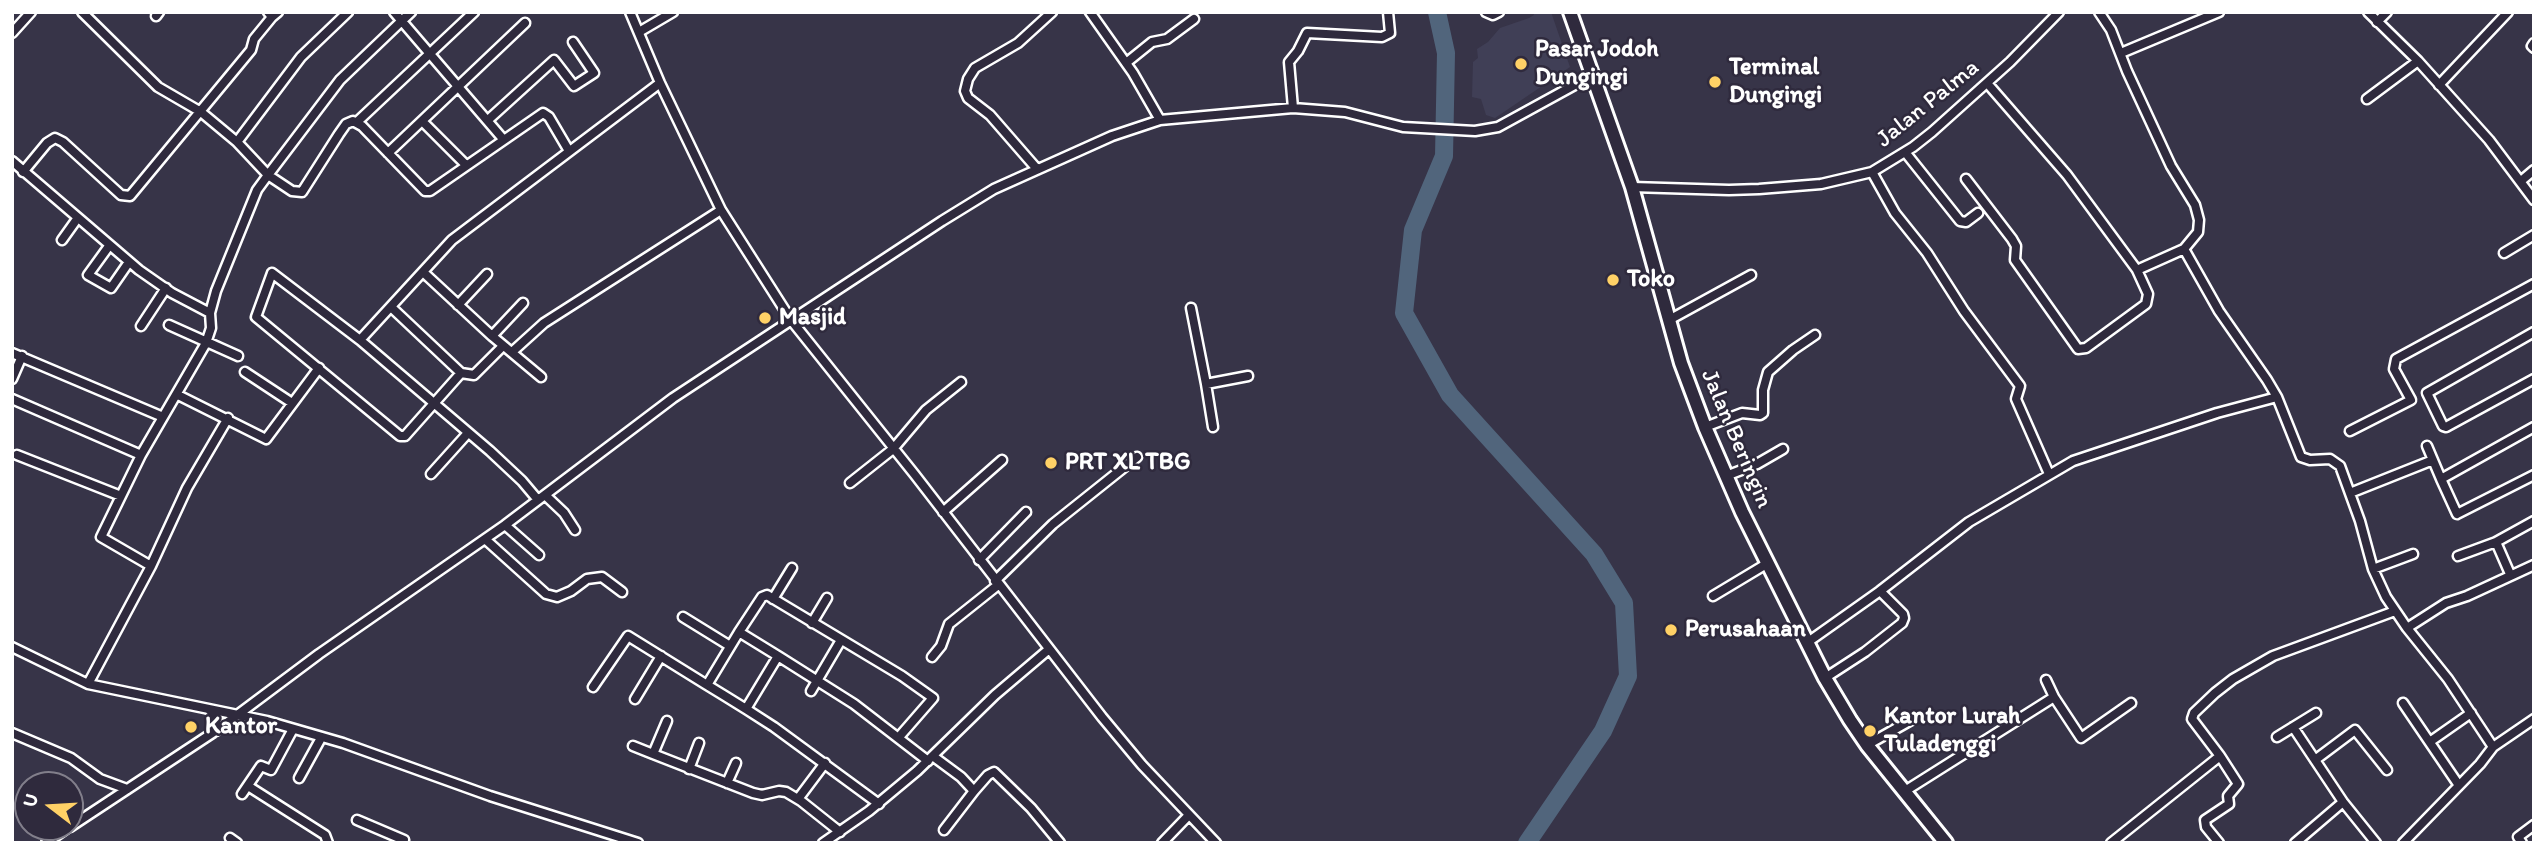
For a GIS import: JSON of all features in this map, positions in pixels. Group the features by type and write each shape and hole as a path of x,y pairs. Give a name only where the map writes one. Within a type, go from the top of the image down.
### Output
{"street":[{"path":"12,33 31,12"},
{"path":"82,12 158,87 201,112 237,142 268,175 292,191 302,192 346,124 357,122 474,12"},
{"path":"237,142 301,57 348,12"},
{"path":"394,12 503,139"},
{"path":"151,566 101,537 141,455 206,343 211,328 210,313 239,231 257,190 340,80 411,12"},
{"path":"630,12 660,83 721,211 791,320 1048,650 1142,765 1216,843"},
{"path":"639,32 673,12"},
{"path":"1037,169 990,115 968,98 965,91 975,68 1018,43 1052,12"},
{"path":"1293,108 1289,62 1307,33 1382,37 1390,33 1388,12"},
{"path":"1486,12 1493,15 1499,12"},
{"name":"Jalan Beringin","path":"1570,12 1632,187 1669,320 1705,427 1726,476 1825,678 1867,745 1946,843"},
{"path":"2099,12 2111,30 2171,166 2195,205 2199,220 2198,232 2184,249 2137,270"},
{"path":"2121,53 2219,12"},
{"path":"2368,12 2418,61 2489,140 2534,200"},
{"path":"2377,22 2387,12"},
{"path":"2439,85 2507,12"},
{"path":"1093,13 1160,120"},
{"name":"Jalan Palma","path":"1632,187 1729,190 1782,188 1821,184 1872,172 1932,132 1987,83 2058,13"},
{"path":"23,172 47,143 55,138 63,142 121,195 130,196 251,50 254,39 273,14"},
{"path":"1126,63 1152,42 1167,39 1194,19"},
{"path":"388,153 525,23"},
{"path":"488,120 554,60 574,86 594,73 573,42"},
{"path":"2367,99 2418,61"},
{"path":"84,818 239,715 319,654 505,525 673,398 942,220 994,189 1112,136 1160,120 1293,108 1345,112 1403,127 1475,131 1498,127 1591,76"},
{"path":"360,340 452,240 660,83"},
{"path":"1966,179 2012,239 2016,246 2015,260 2078,349 2086,348 2146,303 2148,294 2137,270 2067,175 1987,83"},
{"path":"357,122 425,191 430,191 543,113 549,117 569,151"},
{"path":"422,121 466,166"},
{"path":"1905,152 1960,221 1966,222 1978,214"},
{"path":"12,162 129,262 166,288 210,313"},
{"path":"2521,181 2534,170"},
{"path":"1872,172 1895,213 1927,253 1964,311 2020,386 2016,399 2049,474"},
{"path":"512,352 544,323 721,211"},
{"path":"62,240 78,219"},
{"path":"2504,253 2534,235"},
{"path":"109,246 88,275 111,288 129,262"},
{"path":"2184,249 2219,311 2277,397 2301,457 2310,460 2330,459 2338,463 2373,569 2395,611 2448,679 2493,747"},
{"path":"423,272 503,346 541,377"},
{"path":"461,373 434,404 405,436 400,436 256,317 272,273 360,340 434,404 468,433 522,481 564,513 575,530"},
{"path":"457,305 487,274"},
{"path":"1669,320 1751,275"},
{"path":"2411,400 2395,369 2396,359 2534,284"},
{"path":"141,326 166,288"},
{"path":"492,336 523,303"},
{"path":"391,307 461,373 474,375 503,346"},
{"path":"1191,308 1213,427"},
{"path":"169,325 238,356"},
{"path":"2350,431 2427,393 2534,332"},
{"path":"1705,427 1742,414 1763,413 1763,390 1768,372 1815,335"},
{"path":"12,353 163,417"},
{"path":"12,379 22,356"},
{"path":"178,395 265,439 319,368"},
{"path":"245,372 292,403"},
{"path":"1206,384 1248,376"},
{"path":"2427,393 2443,426 2446,427 2534,379"},
{"path":"850,483 893,449 926,410 961,382"},
{"path":"1808,642 1880,591 1969,522 2073,461 2217,413 2277,397"},
{"path":"12,399 141,455"},
{"path":"88,684 151,566 187,488 228,418"},
{"path":"2441,479 2534,427"},
{"path":"431,474 468,433"},
{"path":"2427,446 2457,514 2534,475"},
{"path":"1726,476 1757,464 1783,449"},
{"path":"17,456 121,496"},
{"path":"932,657 940,646 948,624 997,583 1054,524 1137,457"},
{"path":"943,512 1002,460"},
{"path":"2350,493 2433,460"},
{"path":"979,560 1026,512"},
{"path":"2458,556 2496,542 2534,522"},
{"path":"505,525 539,555"},
{"path":"485,539 547,594 557,597 587,579 602,577 622,592"},
{"path":"2496,542 2510,574"},
{"path":"2373,569 2413,554"},
{"path":"1713,596 1768,563"},
{"path":"2407,628 2446,603 2534,565"},
{"path":"773,599 792,568"},
{"path":"1825,678 1866,652 1902,623 1903,614 1880,591"},
{"path":"707,685 762,597 767,595 902,676 933,698 899,737"},
{"path":"812,623 827,598"},
{"path":"2219,843 2206,827 2205,820 2229,804 2228,796 2238,785 2192,719 2194,713 2233,679 2273,656 2395,611"},
{"path":"683,617 730,646"},
{"path":"740,632 818,680 974,791"},
{"path":"593,687 628,636 774,727 879,804"},
{"path":"811,691 841,640"},
{"path":"12,648 88,684 206,707 343,743 490,796 638,843"},
{"path":"823,843 879,804 925,756 1048,650"},
{"path":"635,699 661,656"},
{"path":"746,709 778,656"},
{"path":"2046,680 2081,738 2131,703"},
{"path":"1905,791 2054,697"},
{"path":"2403,703 2458,784"},
{"path":"206,707 216,716 216,731"},
{"path":"2277,737 2316,713"},
{"path":"2431,741 2471,713"},
{"path":"1867,745 1913,719"},
{"path":"2403,843 2480,764 2493,747 2534,719"},
{"path":"653,754 667,721"},
{"path":"2293,727 2343,802 2376,843"},
{"path":"243,794 261,766 271,771 293,729"},
{"path":"2315,760 2355,730 2387,770"},
{"path":"12,733 71,758 100,779 127,789"},
{"path":"299,778 321,738"},
{"path":"689,769 699,743"},
{"path":"633,746 762,795 783,791 798,799 839,832"},
{"path":"2111,843 2220,756"},
{"path":"727,783 736,763"},
{"path":"798,799 825,763"},
{"path":"944,830 988,775 995,772 1031,808 1060,843"},
{"path":"248,786 325,835 328,843"},
{"path":"2295,843 2343,802"},
{"path":"1163,843 1189,815"},
{"path":"357,820 404,840 402,843"},
{"path":"2517,841 2534,825"}],"shaded area":[{"name":"Pasar Jodoh Dungingi","path":"1533,12 1551,12 1570,67 1495,118 1486,115 1481,99 1472,97 1473,62 1478,58 1477,49 1488,42 1500,28 1529,18 1534,15"}],"waterway":[{"path":"1437,12 1446,53 1444,156 1413,230 1404,313 1450,395 1594,554 1624,603 1628,676 1603,731 1527,843"}],"place":[{"name":"Pasar Jodoh Dungingi","path":"1521,64"},
{"name":"Terminal Dungingi","path":"1715,82"},
{"name":"Toko","path":"1613,280"},
{"name":"Masjid","path":"765,318"},
{"name":"PRT XL TBG","path":"1051,463"},
{"name":"Perusahaan","path":"1671,630"},
{"name":"Kantor","path":"191,727"},
{"name":"Kantor Lurah Tuladenggi","path":"1870,731"}]}
